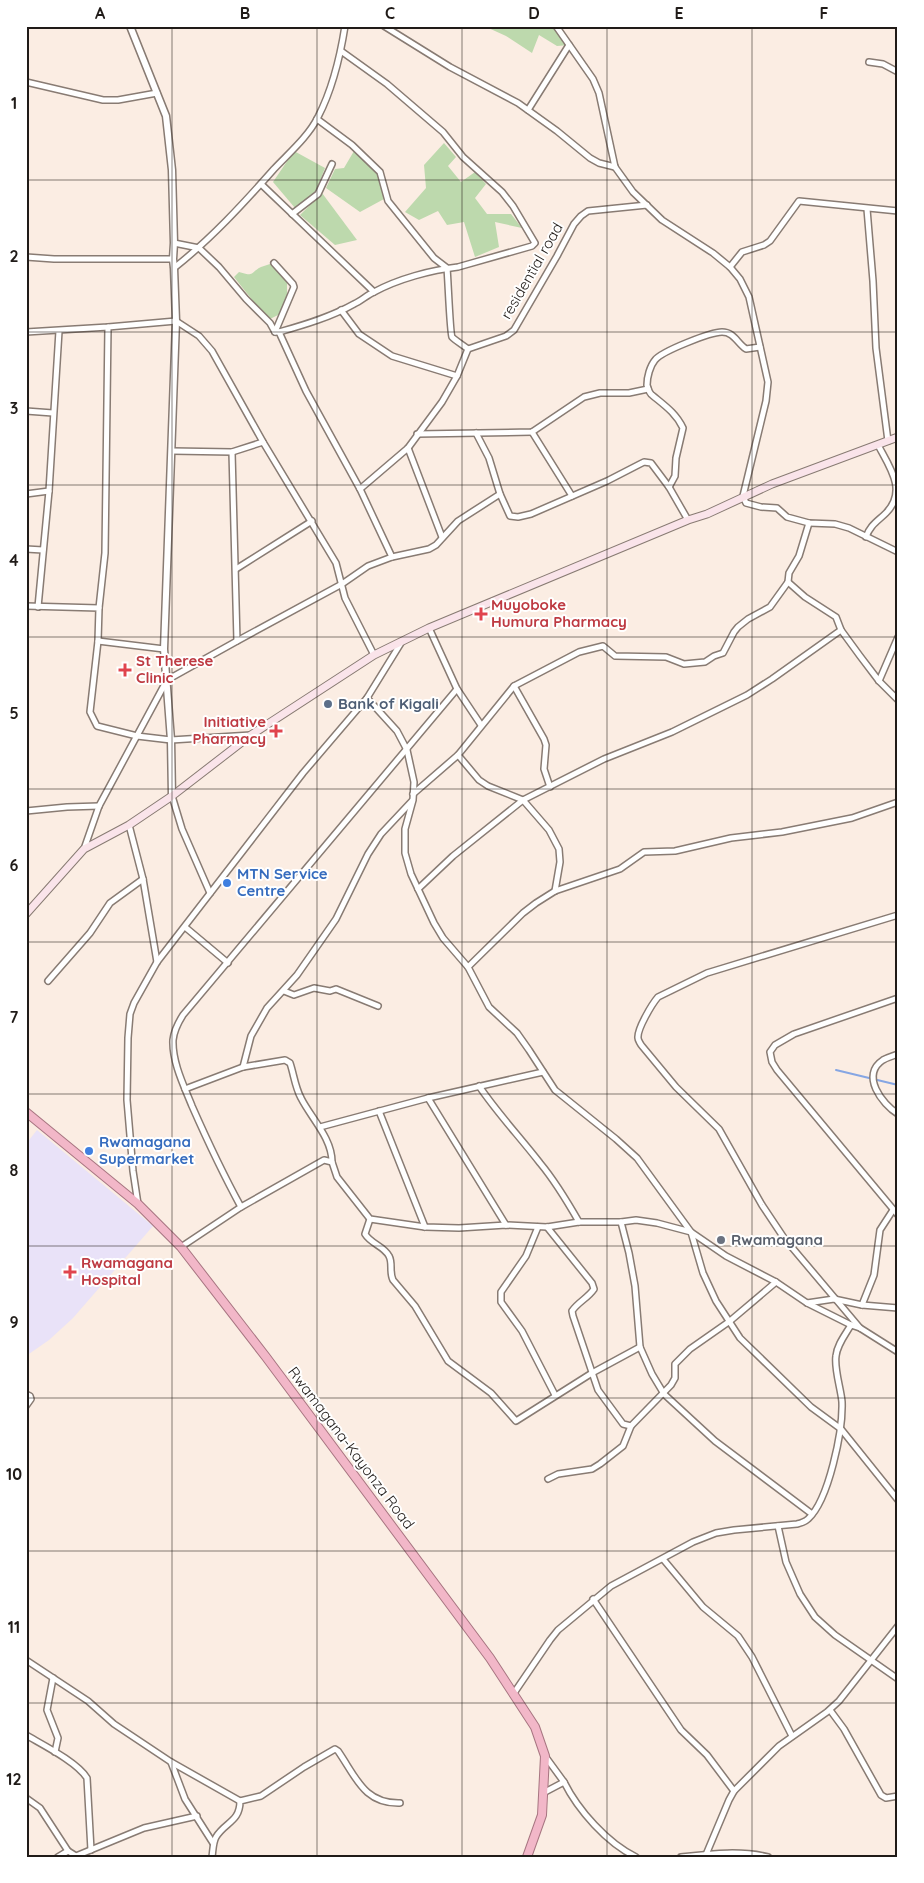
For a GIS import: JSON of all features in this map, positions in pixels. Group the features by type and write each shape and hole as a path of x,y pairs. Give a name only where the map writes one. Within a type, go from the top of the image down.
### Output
{"highway":[{"name":"Rwamagana-Kayonza Road","path":"26,1112 138,1204 181,1247 266,1357 490,1658 535,1727 545,1756 545,1792 542,1815 527,1857"}],"main road":[{"path":"26,914 84,849 129,825 172,796 251,735 374,655 429,628 718,509 743,496 898,437"}],"street":[{"path":"130,26 166,116 172,170 176,321 164,649 171,740 172,796 182,829 210,893"},
{"path":"174,268 199,248 261,184 298,144 317,119 334,78 345,26"},
{"path":"384,26 437,60 528,110 557,130 590,158 599,163 615,167"},
{"path":"556,26 593,79 599,93 615,167 633,192 662,220 713,252 730,267 740,279 749,297 768,382 766,401 743,496 746,503 761,507 777,508 787,517 809,523 836,524 849,528 898,552"},
{"path":"528,110 569,45"},
{"name":"residential road","path":"277,332 308,324 354,304 394,283 447,268 458,267 532,246 535,243 513,206 502,192 463,157 443,132 387,84 341,51"},
{"path":"869,62 882,64 898,72"},
{"path":"26,82 103,100 118,100 157,93"},
{"path":"317,119 352,145 380,172 388,201 434,258 447,268 450,330 452,336 468,349 457,376 442,402 408,448 360,489"},
{"path":"292,214 318,194 332,164"},
{"path":"261,184 374,292"},
{"path":"730,267 742,252 764,245 770,241 799,202 898,211"},
{"name":"residential road","path":"468,349 506,336 514,330 558,256 574,224 581,216 588,211 647,204"},
{"path":"867,209 874,281 876,348 888,441"},
{"path":"174,243 199,248 219,267 277,332 306,391 360,489 392,557"},
{"path":"26,257 54,260 173,259"},
{"path":"274,264 294,284 277,332"},
{"path":"341,310 359,334 392,356 457,376"},
{"path":"26,332 176,321 199,336 212,352 263,442 336,563 349,607 374,655"},
{"path":"108,327 105,552 90,712 97,726 137,736 171,740 251,735"},
{"path":"38,607 49,491 59,330"},
{"path":"669,487 675,476 676,458 683,428 666,405 650,394 647,387 650,370 655,360 662,353 710,334 722,332 732,334 746,349 760,347"},
{"path":"417,434 532,432 584,397 592,394 629,393 648,388"},
{"path":"26,411 53,414"},
{"path":"532,432 572,496"},
{"path":"476,433 489,458 500,494 510,516 518,517 531,514 644,462 651,463 669,487 688,520"},
{"path":"172,451 232,452 263,442"},
{"path":"866,537 872,526 892,506 897,490 892,470 878,445"},
{"path":"408,448 442,537"},
{"path":"232,452 236,569 236,641"},
{"path":"512,594 827,464"},
{"path":"26,494 49,491"},
{"path":"84,849 99,806 167,680 342,584 368,566 392,557 429,549 436,545 465,515 500,494"},
{"path":"236,569 312,521"},
{"path":"243,1067 252,1036 267,1008 298,975 336,919 368,854 382,834 413,797 458,756 514,686 579,652 598,646 603,646 616,656 666,657 684,664 706,662 714,656 723,653 738,627 770,607 788,582 789,573 800,556 809,523"},
{"path":"26,549 43,550"},
{"path":"788,582 805,597 836,617 841,630 879,681 898,700"},
{"path":"26,606 100,608"},
{"path":"429,628 457,689 481,725"},
{"path":"418,889 453,856 523,800 604,759 672,732 746,695 841,630"},
{"path":"879,681 898,637"},
{"path":"138,1204 133,1171 127,1100 128,1038 130,1014 134,1003 157,962 303,773 367,698 402,640"},
{"path":"98,641 164,649"},
{"path":"514,686 546,744 544,770 550,787"},
{"path":"241,1207 219,1165 185,1089 175,1060 173,1041 176,1027 183,1015 457,689"},
{"path":"367,698 397,731 407,750 414,774 413,797 405,829 405,853 411,874 443,938 468,968 489,1007 517,1033 555,1090 637,1158 690,1232 703,1273 716,1301 740,1338 811,1406 841,1429 898,1500"},
{"path":"458,756 488,786 523,800 550,830 559,849 560,862 555,891"},
{"path":"468,968 523,913 555,891 620,869 644,852 675,851 731,838 782,832 852,818 898,802"},
{"path":"26,811 99,806"},
{"path":"129,825 143,879 157,962"},
{"path":"48,981 90,933 110,903 143,879"},
{"path":"860,1328 784,1238 762,1204 719,1128 676,1087 638,1039 639,1032 658,997 707,973 898,915"},
{"path":"184,927 228,963"},
{"path":"284,991 294,995 314,988 330,991 336,989 378,1006"},
{"path":"898,998 794,1034 775,1045 770,1052 772,1062 777,1070 898,1215"},
{"path":"898,1054 882,1061 875,1070 873,1085 882,1100 890,1109 898,1114"},
{"path":"185,1089 243,1067 285,1060 290,1063 295,1085 301,1098 320,1127 332,1156 337,1177 370,1219 425,1227 459,1228 506,1225 547,1227 578,1222 636,1220 690,1232 726,1256 776,1282 807,1303 860,1328 898,1352"},
{"path":"320,1127 379,1110 543,1072"},
{"path":"480,1086 498,1113 550,1176 578,1222"},
{"path":"428,1098 506,1225"},
{"path":"379,1110 425,1227"},
{"path":"181,1247 241,1207 324,1160 332,1162"},
{"path":"862,1305 874,1274 880,1230 893,1210"},
{"path":"370,1219 365,1234 372,1242 386,1251 390,1257 393,1280 414,1306 448,1361 492,1393 516,1421 554,1395 640,1347"},
{"path":"621,1222 635,1286 640,1347 652,1374 664,1394 715,1441 812,1514"},
{"path":"538,1227 526,1256 501,1292 500,1297 503,1307 527,1341 554,1395"},
{"path":"547,1227 592,1283 594,1290 575,1306 572,1311 598,1390 623,1424 631,1426"},
{"path":"548,1479 558,1474 592,1469 623,1446 631,1426 664,1394 675,1378 675,1364 690,1349 730,1321 776,1282"},
{"path":"807,1303 834,1299 862,1305 898,1308"},
{"path":"514,1694 550,1640 611,1586 693,1542 716,1533 797,1524 806,1521 812,1514 827,1486 841,1429 842,1402 835,1359 837,1350 851,1325"},
{"path":"26,1394 31,1399 26,1406"},
{"path":"778,1526 786,1562 800,1594 815,1617 835,1635 898,1679"},
{"path":"663,1559 703,1607 738,1636 752,1656 792,1736"},
{"path":"593,1600 681,1730 707,1755 734,1791"},
{"path":"706,1855 734,1791 779,1746 830,1710 898,1626"},
{"path":"26,1660 88,1701 114,1724 171,1762 240,1800 261,1796 335,1749 370,1796 386,1803 400,1803"},
{"path":"53,1678 47,1710 58,1738 55,1752"},
{"path":"830,1710 844,1729 881,1795 886,1798 898,1796"},
{"path":"26,1735 55,1752 83,1772 87,1778 91,1850"},
{"path":"545,1756 596,1827 616,1845 636,1857"},
{"path":"171,1762 185,1799 214,1844"},
{"path":"545,1792 564,1782"},
{"path":"26,1798 40,1808 68,1851 76,1856 144,1828 197,1816"},
{"path":"212,1857 216,1836 232,1822 240,1810 240,1800"},
{"path":"58,1857 68,1851"},
{"path":"681,1857 758,1854 768,1857"}],"shaded area":[{"name":"Rwamagana Hospital","path":"37,1130 153,1226 73,1318 49,1340 26,1356 26,1144"}],"green space":[{"path":"484,26 513,26 511,29 514,26 555,26 569,45 557,46 539,35 532,53 506,36"},
{"path":"444,143 456,157 448,166 461,182 475,172 486,184 475,198 487,214 511,214 522,228 495,222 499,247 475,257 464,222 447,225 438,211 419,220 405,212 426,188 424,165"},
{"path":"294,151 325,168 316,191 295,208 273,182"},
{"path":"354,151 379,175 384,199 360,212 326,188 335,169 344,168"},
{"path":"322,193 357,240 335,245 300,215"},
{"path":"270,264 287,281 287,295 280,314 270,319 264,315 234,277 239,272 252,274 257,269"}],"waterway":[{"path":"836,1070 898,1085"}],"place":[{"name":"Muyoboke Humura Pharmacy","path":"481,614"},
{"name":"St Therese Clinic","path":"125,670"},
{"name":"Bank of Kigali","path":"328,704"},
{"name":"Initiative Pharmacy","path":"276,731"},
{"name":"MTN Service Centre","path":"227,883"},
{"name":"Rwamagana Supermarket","path":"89,1151"},
{"name":"Rwamagana","path":"721,1240"},
{"name":"Rwamagana Hospital","path":"70,1272"}]}
